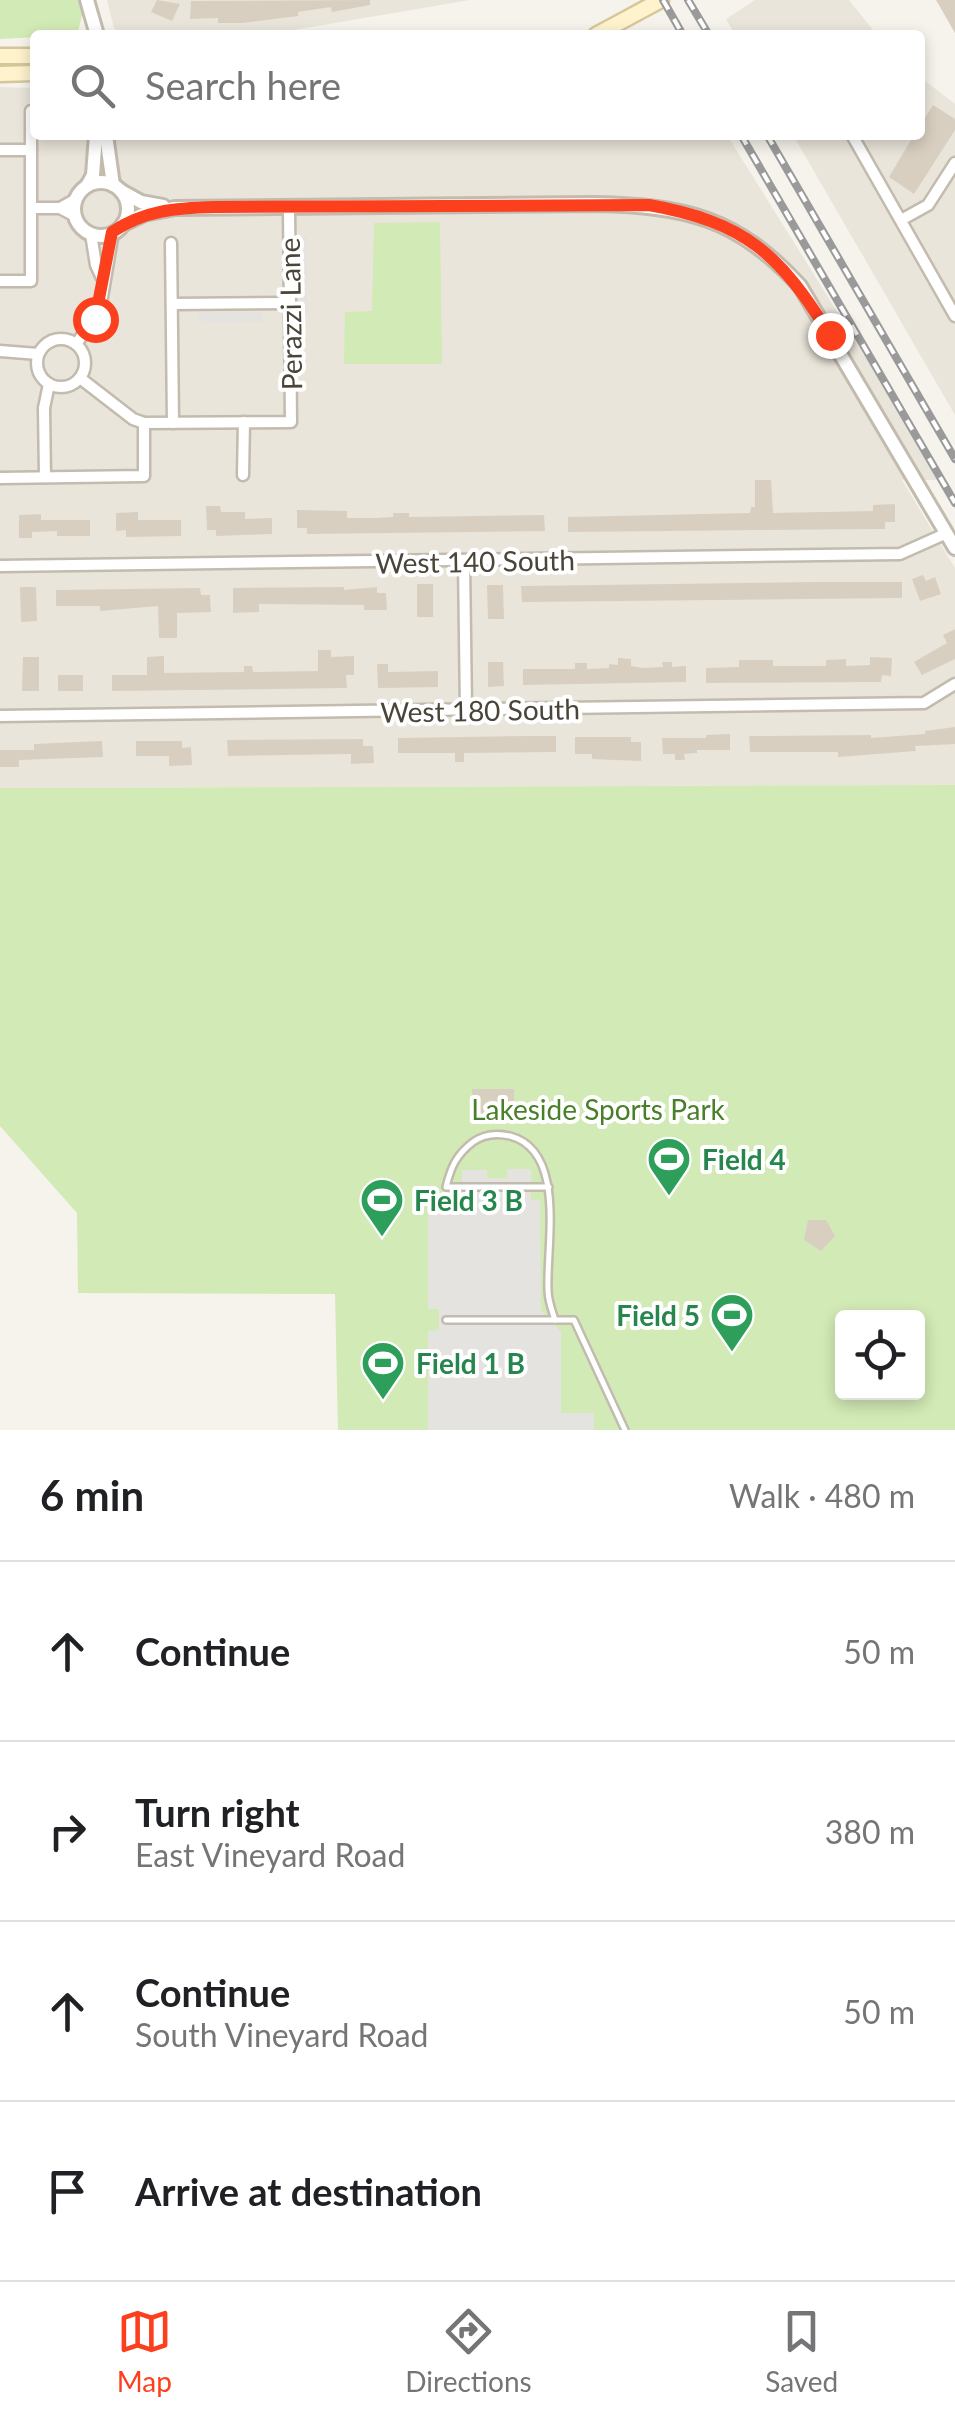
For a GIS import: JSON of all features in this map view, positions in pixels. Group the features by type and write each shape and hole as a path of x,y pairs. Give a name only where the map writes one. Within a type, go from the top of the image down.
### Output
{"main road":[{"path":"606,30 661,0"},
{"path":"0,56 30,56"},
{"path":"0,74 30,74"}],"street":[{"path":"87,0 95,30"},
{"path":"0,281 32,281 31,140"},
{"path":"60,208 76,199 93,175 96,140"},
{"path":"76,343 100,309 102,279 128,206 117,188 107,140"},
{"path":"855,140 955,316"},
{"path":"0,150 31,150"},
{"path":"901,220 928,206 951,179 955,163"},
{"path":"87,186 95,182 117,188 142,202 175,208"},
{"path":"75,216 76,199"},
{"path":"31,208 60,208 75,216 91,234 118,228 144,214 175,208 649,205 691,212 735,231 775,260 800,286 955,548"},
{"name":"Perazzi Lane","path":"244,422 291,422 289,206"},
{"path":"91,234 102,279"},
{"path":"172,242 173,423"},
{"path":"172,304 290,303"},
{"path":"54,339 76,343 85,362 80,378 64,387 49,384 39,374 38,354 42,346 54,339"},
{"path":"0,352 38,354"},
{"path":"80,378 133,419 144,423 244,422 243,475"},
{"path":"46,478 44,408 49,384"},
{"path":"0,478 144,476 144,423"},
{"name":"West 140 South","path":"0,566 900,554 947,533"},
{"path":"464,562 466,710"},
{"name":"West 180 South","path":"0,716 924,703 955,684"}],"lane":[{"path":"549,1187 446,1187 450,1168 460,1152 480,1137 514,1137 534,1150 545,1166 549,1187 548,1296 556,1320"},
{"path":"446,1320 574,1320 625,1430"}],"shaded area":[{"path":"107,0 470,0 293,30 114,28"},
{"path":"755,0 849,0 873,30 732,30 726,19"},
{"path":"925,81 955,104 955,415 796,140 925,140"},
{"path":"0,87 30,88 30,140 730,140 942,480 902,480 955,568 955,785 0,788"},
{"path":"296,236 307,236 308,314 297,314"},
{"path":"198,312 263,312 263,322 198,323"},
{"path":"507,1169 531,1169 531,1200 540,1200 541,1310 561,1332 561,1413 594,1413 594,1430 428,1430 428,1331 439,1330 439,1309 428,1309 428,1201 462,1201 462,1170 487,1170 487,1178 507,1178"}],"green space":[{"path":"0,0 86,0 78,30 30,30 30,37 0,39"},
{"path":"440,222 442,364 344,364 345,312 372,311 374,223"},
{"name":"Lakeside Sports Park","path":"955,785 955,1430 338,1430 335,1294 78,1293 77,1213 0,1126 0,788"}],"building":[{"path":"157,0 180,4 172,21 151,12"},
{"path":"370,0 370,5 332,12 331,7 298,12 298,16 241,23 218,23 218,18 190,19 191,1"},
{"path":"936,0 955,0 955,33"},
{"path":"933,105 955,119 955,130 914,194 889,177 911,140 925,140 925,118"},
{"path":"755,480 771,480 773,513 873,511 873,505 895,504 895,522 885,522 885,529 568,532 568,517 750,513 751,507 755,507"},
{"path":"206,506 220,506 221,512 245,512 245,519 272,518 272,534 216,536 216,530 207,530"},
{"path":"297,510 347,511 347,518 393,517 393,513 409,513 409,517 544,515 545,531 307,534 307,528 297,528"},
{"path":"138,512 138,520 181,520 181,536 126,537 126,530 116,531 116,513"},
{"path":"41,514 41,520 90,520 90,536 57,536 57,531 32,532 32,538 19,538 19,515"},
{"path":"923,575 926,581 935,577 941,594 920,601 912,579"},
{"path":"902,582 902,598 522,602 521,586"},
{"path":"417,584 433,584 433,617 417,617"},
{"path":"487,585 503,585 504,619 488,619"},
{"path":"20,587 36,587 37,621 21,622"},
{"path":"377,587 377,593 386,593 387,610 364,610 364,605 259,604 259,612 233,613 233,588"},
{"path":"200,588 201,595 210,595 211,612 177,613 177,638 159,638 158,606 100,611 100,606 56,606 56,590"},
{"path":"955,629 955,659 922,675 914,662 947,643 943,635"},
{"path":"318,650 331,650 331,657 354,656 354,675 346,675 347,688 112,691 112,675 147,675 147,657 164,656 164,673 244,672 244,666 252,666 253,672 318,671"},
{"path":"23,657 39,657 39,691 22,691"},
{"path":"870,657 892,658 891,676 882,675 881,682 706,683 706,668 739,667 739,660 773,660 773,666 826,666 826,660 846,659 846,666 870,665"},
{"path":"618,658 631,659 631,666 643,668 663,667 662,662 672,662 672,667 686,666 686,682 523,685 523,669 575,669 575,663 587,663 587,669 609,668 609,664 618,665"},
{"path":"488,662 503,662 504,686 488,687"},
{"path":"377,664 388,664 388,672 438,671 438,687 378,688"},
{"path":"58,675 83,675 83,691 58,691"},
{"path":"955,727 955,744 915,746 916,751 838,757 838,752 750,752 749,736 871,738 925,734"},
{"path":"730,734 730,750 697,750 684,754 685,760 675,760 675,754 663,754 662,738"},
{"path":"556,736 556,752 464,753 464,762 455,762 455,753 398,753 398,738"},
{"path":"575,737 631,737 631,742 641,742 641,761 592,759 592,754 575,754"},
{"path":"363,739 363,746 373,746 374,763 351,764 351,754 228,756 227,740"},
{"path":"102,741 103,757 19,760 19,767 0,767 0,750"},
{"path":"136,741 182,741 182,748 191,747 192,765 169,766 169,756 136,756"},
{"path":"472,1089 514,1089 514,1114 472,1114"},
{"path":"808,1220 826,1220 835,1236 821,1251 804,1240"}],"railway":[{"path":"663,0 680,30"},
{"path":"688,0 706,30"},
{"path":"744,140 955,503"},
{"path":"770,140 955,459"}],"place":[{"name":"Field 4","path":"669,1197"},
{"name":"Field 3 B","path":"382,1238"},
{"name":"Field 5","path":"732,1353"},
{"name":"Field 1 B","path":"383,1401"}],"route":[{"path":"95,319 112,232 144,214 215,207 649,205 691,212 735,231 775,260 800,286 830,335"}]}
